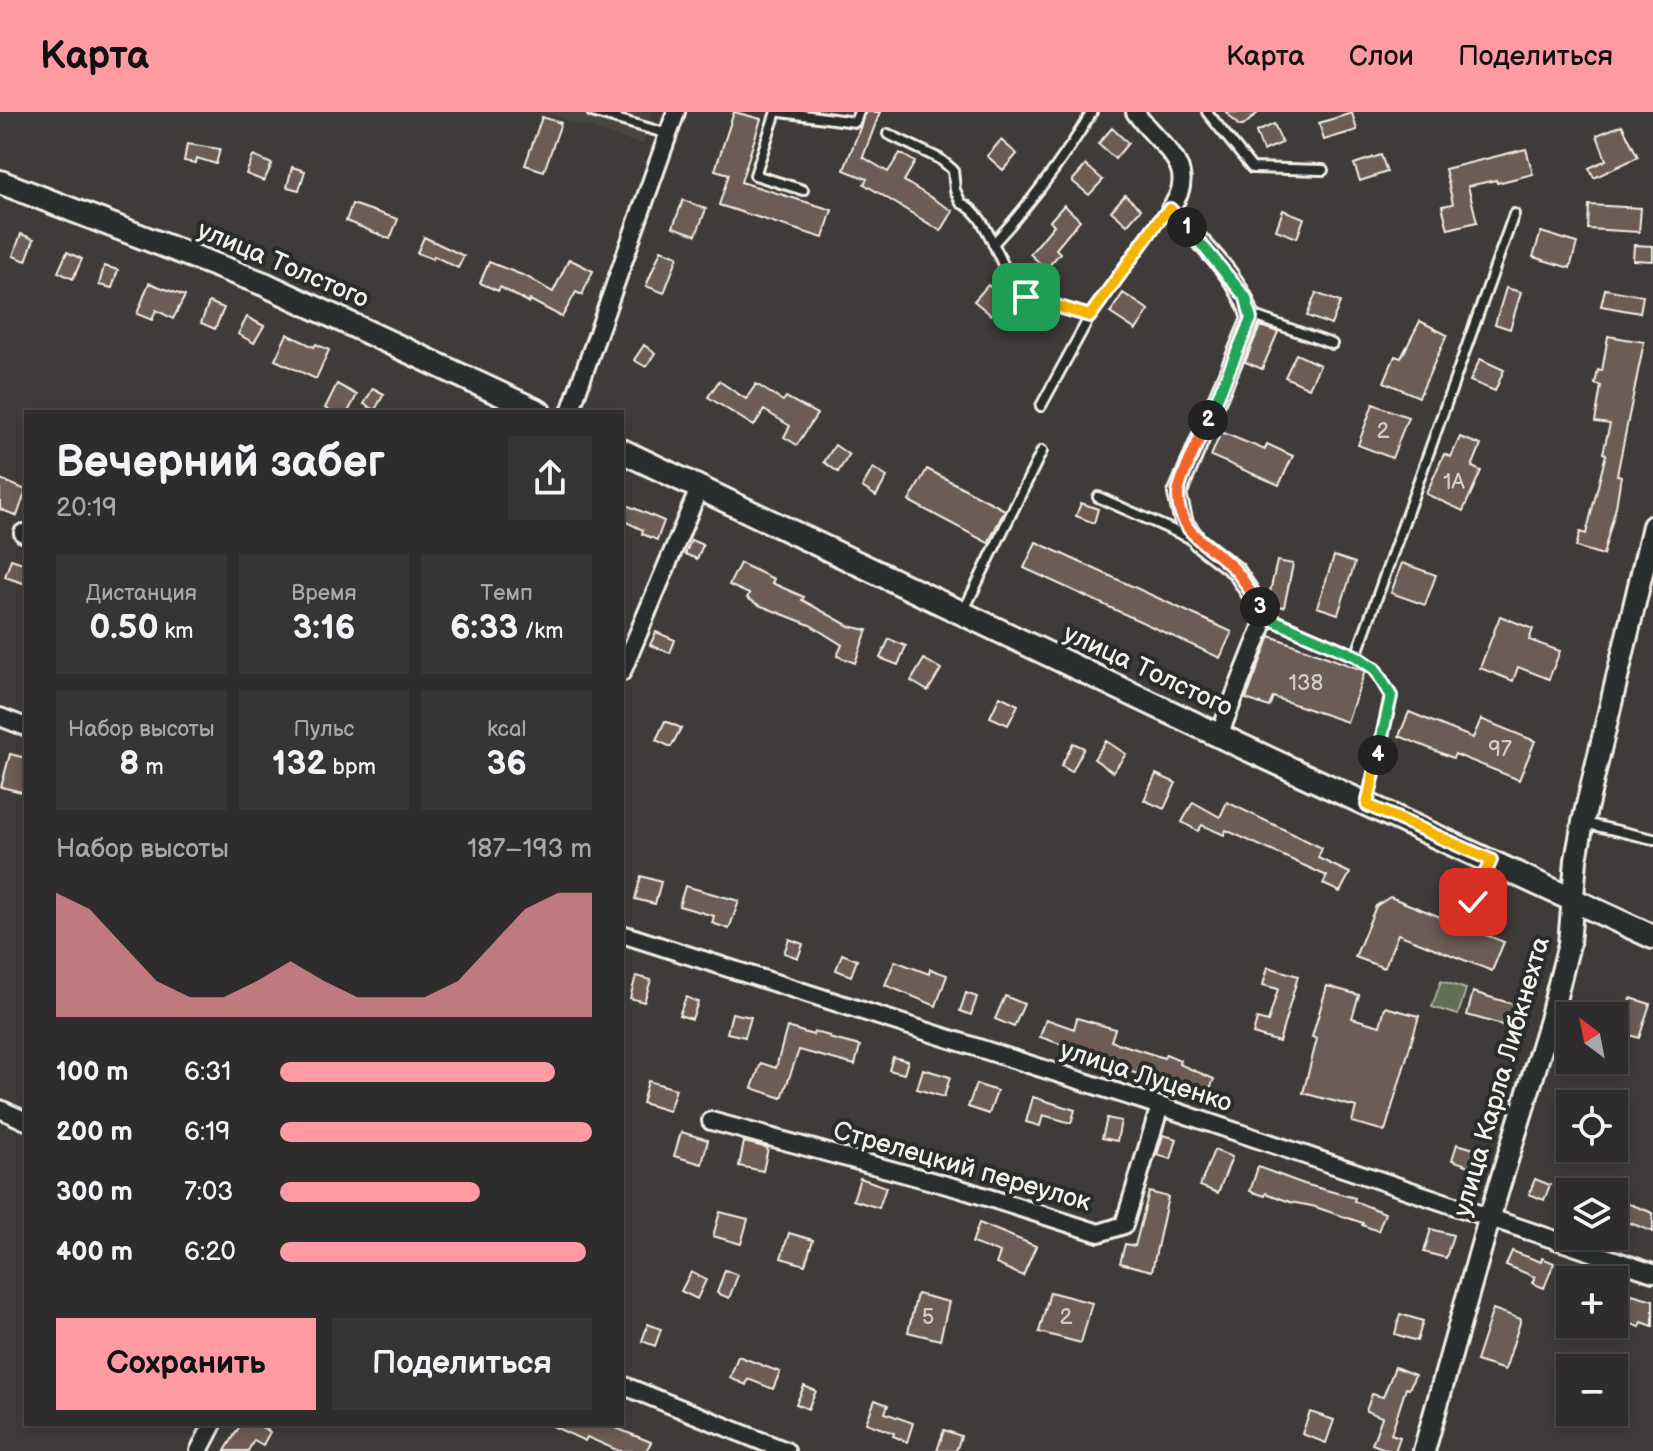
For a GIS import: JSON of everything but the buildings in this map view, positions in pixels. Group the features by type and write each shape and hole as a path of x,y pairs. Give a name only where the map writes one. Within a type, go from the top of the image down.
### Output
{"main road":[{"name":"улица Толстого","path":"0,182 264,284 535,410"},
{"name":"улица Толстого","path":"624,452 1367,805 1653,937"}],"street":[{"path":"571,410 676,112"},
{"path":"1135,112 1180,166 1184,181 1180,196 1170,209 1246,298 1251,319 1177,494 1184,523 1198,542 1236,571 1266,617 1219,735"},
{"path":"624,667 699,489"},
{"name":"улица Карла Либкнехта","path":"1424,1451 1490,1216 1550,1020 1569,944 1576,860 1583,822 1653,526"},
{"path":"0,717 24,726"},
{"name":"улица Луценко","path":"624,935 1160,1106 1653,1273"},
{"name":"Стрелецкий переулок","path":"711,1121 961,1189 1099,1233 1124,1225 1160,1106"},
{"path":"0,1109 24,1120"},
{"path":"624,1386 786,1451"},
{"path":"199,1451 212,1426"}],"lane":[{"path":"592,112 668,134"},
{"path":"803,190 755,175 778,112 855,122 859,112"},
{"path":"993,244 1023,212 1092,112"},
{"path":"1207,112 1252,168 1323,170"},
{"path":"888,134 940,159 953,170 955,190 961,203 971,207 993,244 1008,278 1026,297 1090,316"},
{"path":"1041,406 1090,316 1170,209"},
{"path":"1356,656 1514,214"},
{"path":"1251,319 1260,318 1332,344"},
{"path":"962,614 1042,451"},
{"path":"1098,497 1198,542"},
{"path":"1266,617 1356,656 1375,669 1391,696 1367,805"},
{"path":"1583,822 1653,839"},
{"path":"1473,902 1491,860"}],"shaded area":[{"path":"540,112 653,112 643,145"}],"green space":[{"path":"1441,981 1466,989 1458,1015 1432,1007"}],"route":[{"path":"1026,297 1090,316 1170,209 1246,298 1251,319 1177,494 1184,523 1198,542 1236,571 1266,617 1356,656 1375,669 1391,696 1367,805 1491,860 1473,902"}]}
